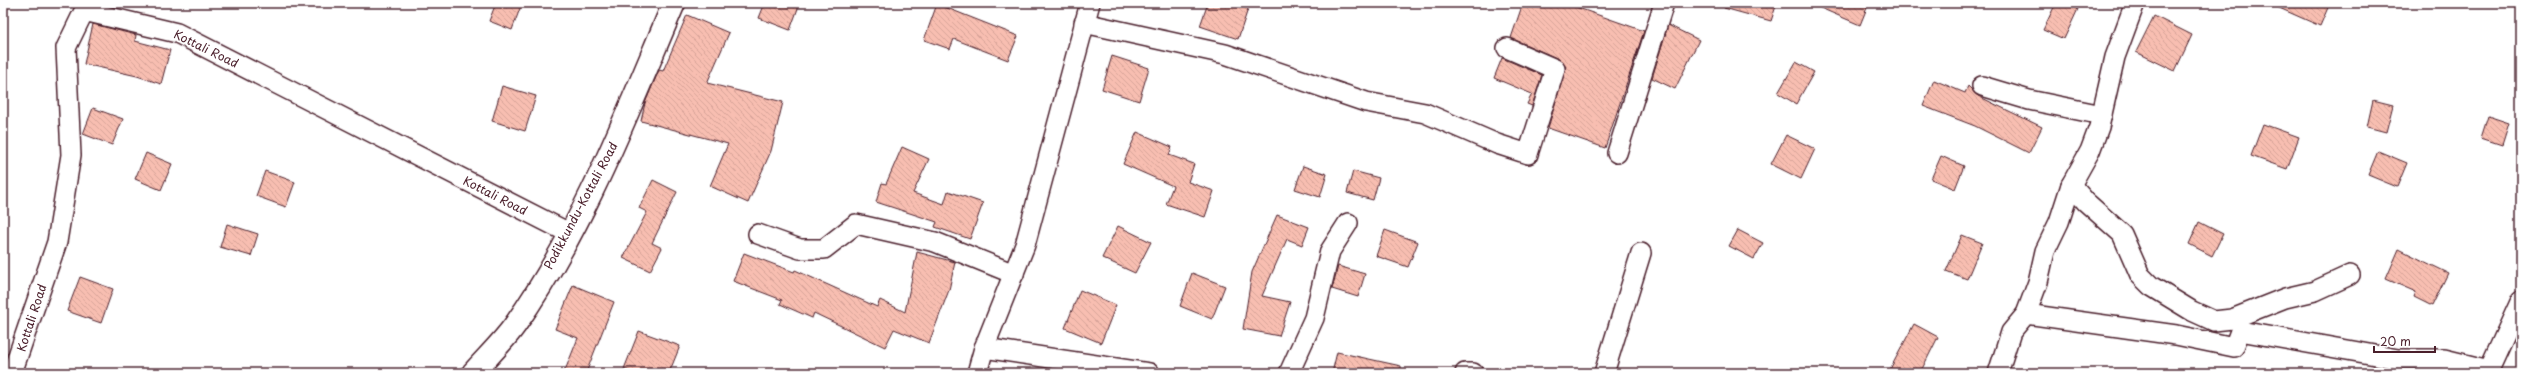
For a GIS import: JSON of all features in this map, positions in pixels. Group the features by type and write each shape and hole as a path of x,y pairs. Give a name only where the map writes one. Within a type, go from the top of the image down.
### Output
{"main road":[{"name":"Podikkundu-Kottali Road","path":"473,373 514,325 568,233 606,164 674,3"}],"street":[{"path":"977,373 984,348 1025,245 1090,3"},
{"path":"1617,153 1664,3"},
{"path":"1998,373 2011,332 2026,314 2038,282 2045,251 2059,222 2071,185 2090,151 2102,115 2115,57 2135,3"},
{"name":"Kottali Road","path":"12,373 57,242 71,155 66,48 84,12 177,33 568,233"},
{"path":"1084,23 1225,54 1366,102 1425,113 1497,144 1528,154 1555,69 1507,48"},
{"path":"1982,86 2029,100 2102,115"},
{"path":"2071,185 2086,202 2122,234 2140,275 2151,286 2192,311 2214,321 2232,319 2285,298 2315,291 2350,275"},
{"path":"1289,373 1314,318 1330,251 1348,223"},
{"path":"758,234 800,249 824,249 856,224 935,242 1014,274"},
{"path":"1604,373 1641,253"},
{"path":"2026,314 2176,336 2234,347 2240,330 2398,359 2444,359 2489,370 2521,300"},
{"path":"984,348 1089,369 1149,373"},
{"path":"1465,373 1473,373"}],"building":[{"path":"496,3 522,3 512,30 489,21"},
{"path":"765,3 800,3 790,30 759,18"},
{"path":"1208,3 1250,3 1238,39 1200,26"},
{"path":"1523,3 1564,3 1644,31 1605,148 1548,128 1566,67 1559,59 1511,38"},
{"path":"1724,3 1777,3 1771,21 1724,8"},
{"path":"1809,3 1869,3 1860,25"},
{"path":"2056,3 2065,3 2078,9 2064,39 2043,30"},
{"path":"2268,3 2330,3 2320,26"},
{"path":"937,4 1018,36 1008,60 954,39 950,49 924,40"},
{"path":"687,15 729,33 707,83 783,102 771,151 748,203 710,186 728,144 641,121 645,103 659,70 663,71"},
{"path":"2154,16 2192,35 2175,71 2136,52"},
{"path":"93,24 136,35 135,41 170,50 161,84 137,76 84,64"},
{"path":"1668,25 1699,40 1675,89 1652,78"},
{"path":"1112,56 1149,68 1139,101 1102,89"},
{"path":"1502,58 1542,75 1532,106 1527,104 1532,94 1494,78"},
{"path":"1796,62 1814,72 1796,104 1778,93"},
{"path":"1934,80 1965,93 1968,86 1978,96 2042,127 2029,153 1975,126 1923,106"},
{"path":"502,86 536,96 525,131 492,121"},
{"path":"2373,100 2393,105 2386,132 2367,127"},
{"path":"93,108 123,119 112,145 83,134"},
{"path":"2488,116 2509,123 2502,145 2481,138"},
{"path":"2263,124 2299,137 2287,169 2251,156"},
{"path":"1137,132 1172,147 1169,155 1194,164 1188,182 1214,191 1205,217 1166,204 1173,186 1123,164"},
{"path":"1786,135 1815,149 1801,179 1771,164"},
{"path":"902,147 929,159 913,193 944,204 948,191 983,203 970,239 935,227 937,222 876,202 882,183 886,184"},
{"path":"2378,151 2407,163 2397,187 2368,175"},
{"path":"146,153 172,164 161,190 135,179"},
{"path":"1941,156 1964,166 1955,189 1931,179"},
{"path":"1303,166 1327,174 1320,197 1295,189"},
{"path":"265,171 295,182 286,207 256,196"},
{"path":"1353,171 1379,178 1373,200 1347,193"},
{"path":"653,180 677,192 652,243 662,248 650,271 623,258 647,212 639,208"},
{"path":"1277,215 1309,227 1302,245 1287,239 1262,296 1290,302 1279,336 1243,329 1252,272"},
{"path":"2199,222 2223,234 2212,256 2189,244"},
{"path":"227,224 258,234 251,256 220,247"},
{"path":"1118,226 1151,242 1135,273 1102,258"},
{"path":"1385,230 1418,242 1408,267 1376,256"},
{"path":"1738,230 1763,243 1754,259 1729,246"},
{"path":"1962,235 1982,243 1967,279 1946,271"},
{"path":"2399,249 2448,273 2432,306 2414,297 2416,292 2386,279"},
{"path":"917,252 955,262 949,290 929,343 894,329 885,347 814,313 812,318 780,304 782,300 733,281 744,253 794,272 795,270 877,307 880,300 905,312"},
{"path":"1338,266 1365,274 1358,297 1332,289"},
{"path":"1192,273 1225,286 1212,319 1180,306"},
{"path":"80,277 113,289 101,323 67,311"},
{"path":"573,285 614,302 586,373 564,373 578,338 555,329"},
{"path":"1080,290 1116,305 1101,343 1065,328"},
{"path":"1914,324 1938,337 1920,373 1888,373"},
{"path":"639,331 680,346 669,373 635,373 624,369"},
{"path":"1337,352 1401,366 1401,373 1332,373"}]}
